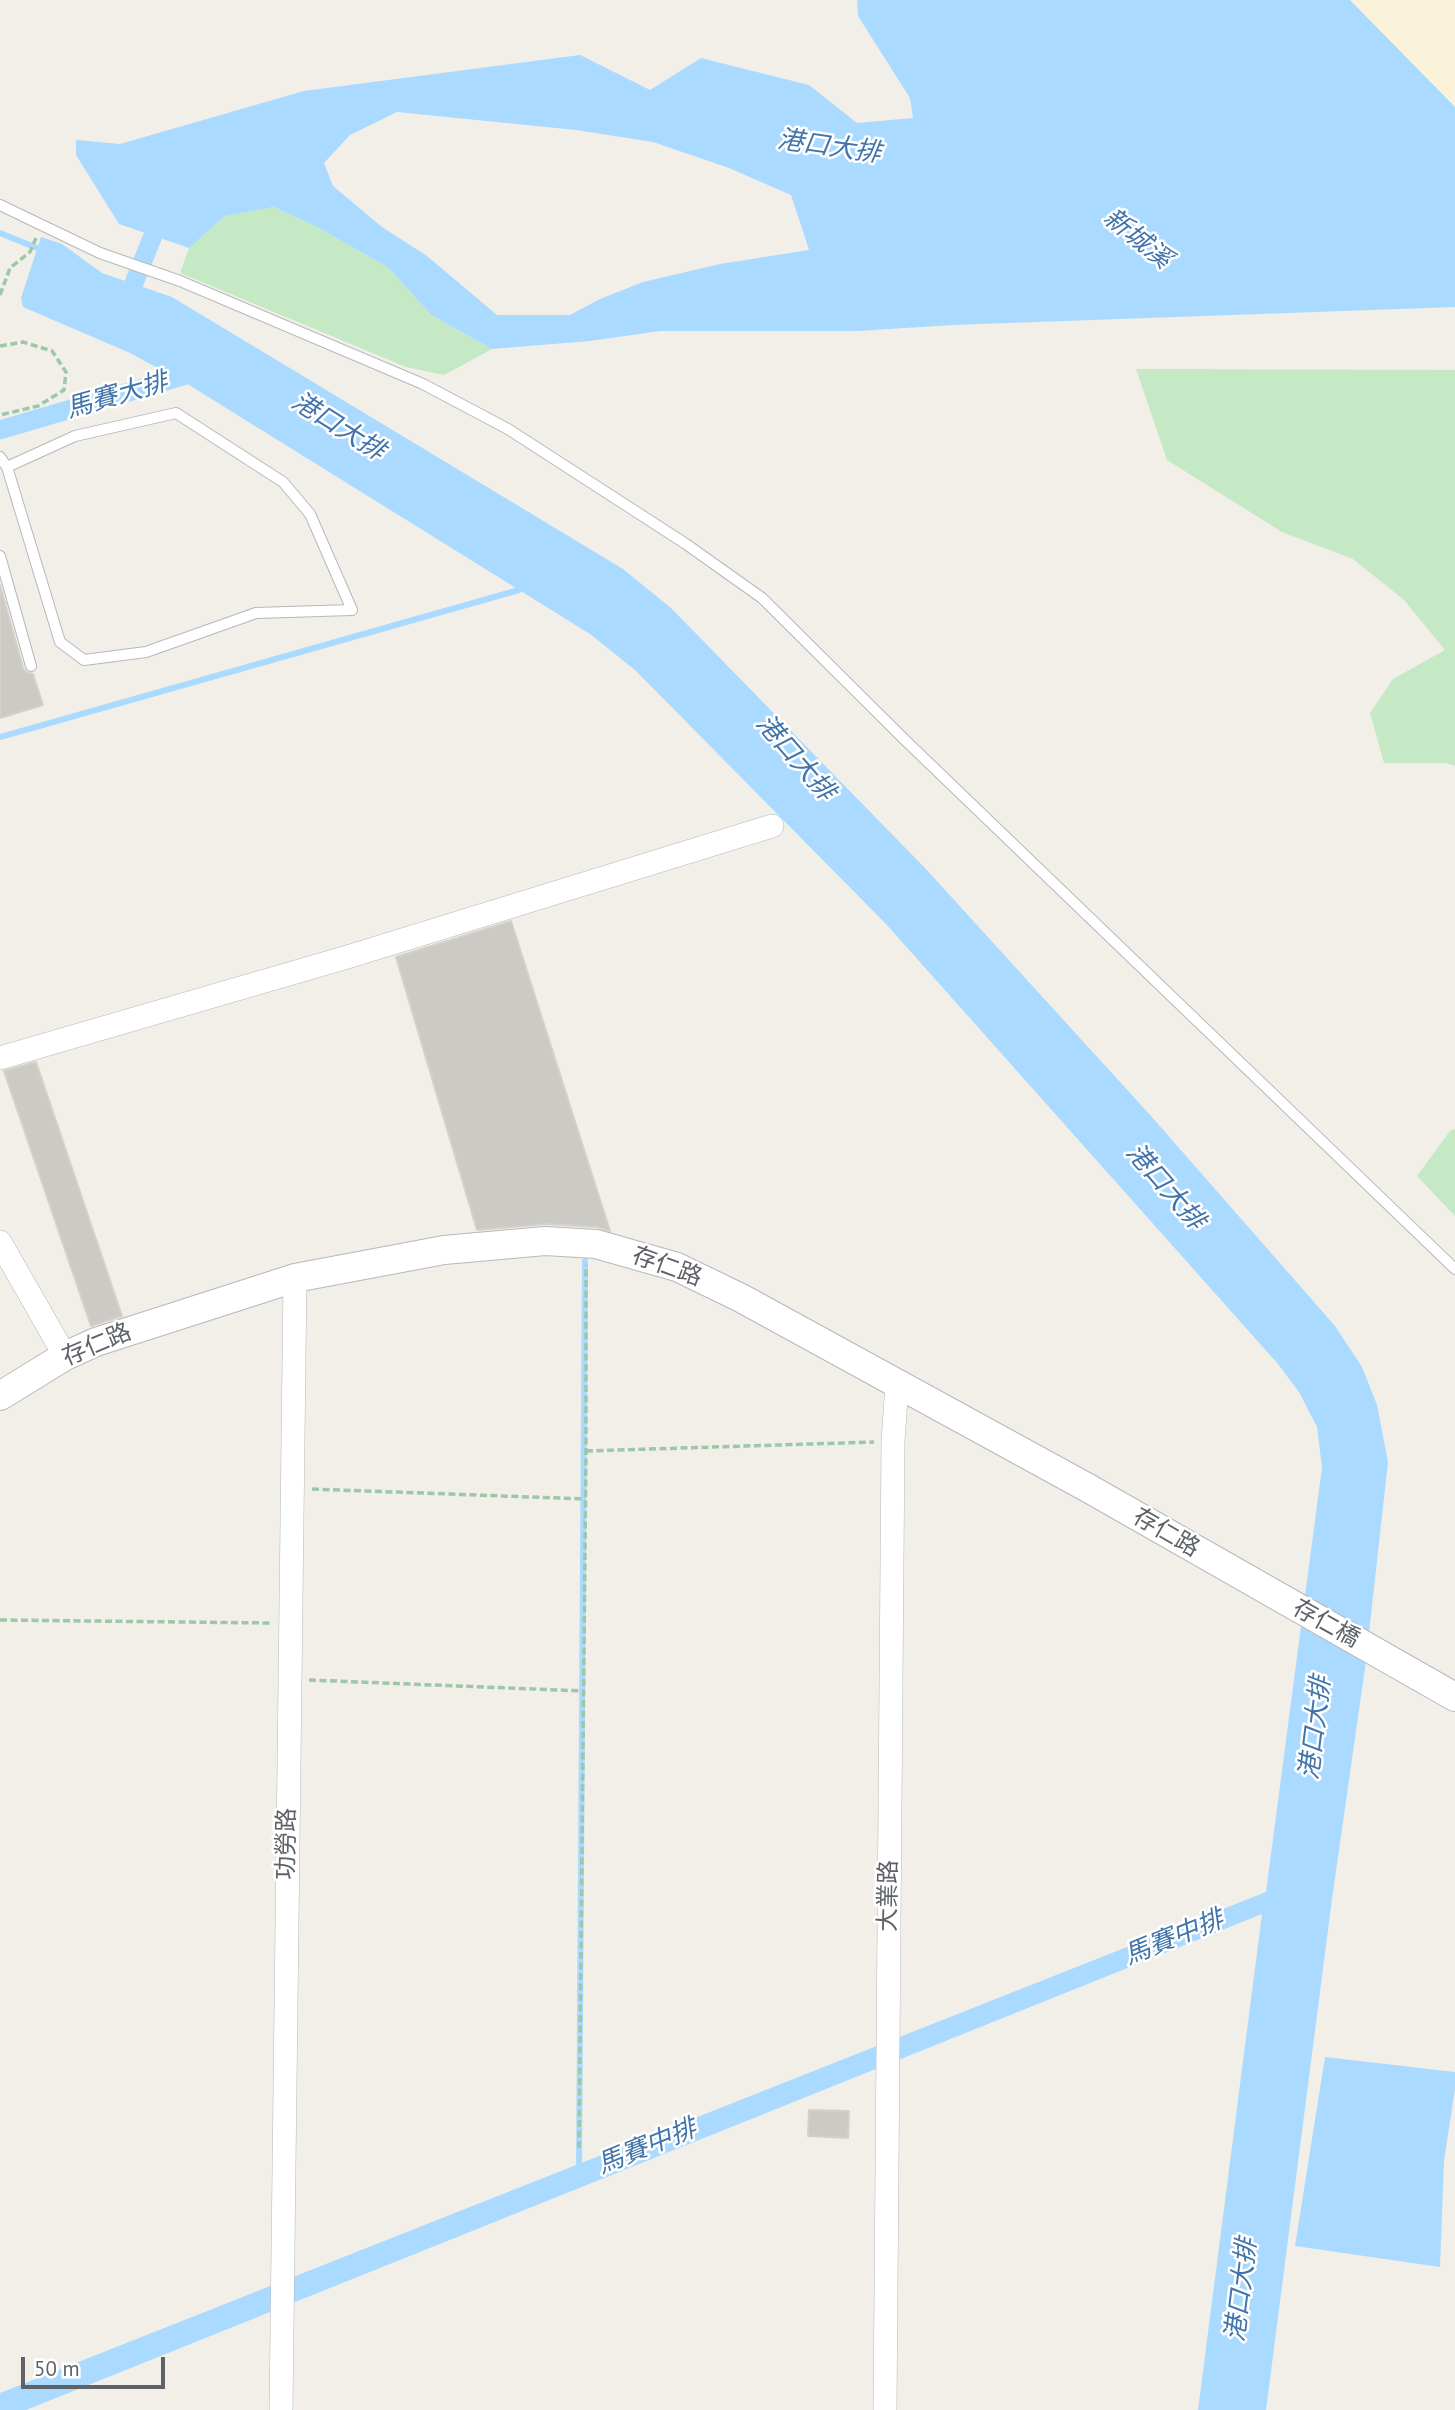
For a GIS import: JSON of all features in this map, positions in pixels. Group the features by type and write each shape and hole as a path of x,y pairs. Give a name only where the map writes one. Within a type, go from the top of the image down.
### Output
{"street":[{"path":"0,1058 344,958 772,825"},
{"name":"存仁路","path":"0,1396 65,1356 96,1342 295,1278 444,1250 545,1241 596,1244 677,1267 741,1298 1088,1488 1280,1599"},
{"path":"0,1242 65,1356"},
{"name":"功勞路","path":"281,2410 295,1278"},
{"name":"大業路","path":"885,2410 893,1442 898,1383"},
{"name":"存仁橋","path":"1280,1599 1455,1697"}],"lane":[{"path":"0,205 100,253 180,281 423,384 508,429 686,544 762,598 906,741 1455,1269"},
{"path":"0,457 7,467 60,642 84,660 146,652 256,613 352,610 310,514 283,482 176,413 75,436 7,467"},
{"path":"0,556 31,666"}],"path":[{"path":"0,295 10,268 30,252 36,237"},
{"path":"0,346 23,342 52,351 66,372 64,390 38,406 0,415"},
{"path":"579,2148 586,1263"},
{"path":"586,1451 893,1442"},
{"path":"293,1488 585,1499"},
{"path":"0,1620 290,1623"},
{"path":"289,1680 583,1691"}],"green space":[{"path":"274,207 317,227 389,268 431,315 492,349 444,375 406,367 180,273 189,248 225,216"},
{"path":"1136,369 1455,370 1455,766 1446,763 1384,763 1370,713 1393,679 1445,650 1404,600 1353,559 1282,532 1167,460"},
{"path":"1455,1129 1455,1216 1417,1176 1450,1131"}],"sand":[{"path":"1350,0 1455,0 1455,107"}],"water":[{"name":"新城溪","path":"857,0 1350,0 1455,107 1455,307 953,325 857,331 660,331 590,341 492,349 431,315 389,268 317,227 274,207 225,216 189,248 119,224 76,155 76,140 120,144 304,91 580,55 650,90 701,58 809,85 857,123 913,118 910,98 858,16","holes":["397,112 576,130 653,142 729,168 791,195 809,250 720,264 643,282 600,299 570,315 497,315 427,256 382,227 333,186 324,163 350,135"]},
{"name":"馬賽中排","path":"41,237 62,244 102,273 172,297 623,569 671,608 925,868 1151,1116 1335,1326 1362,1367 1377,1405 1388,1462 1365,1668 1332,1899 1266,2410 1198,2410 1262,1914 26,2410 0,2410 0,2393 1266,1892 1322,1467 1317,1427 1299,1392 1278,1364 886,924 635,670 590,634 189,385 130,353 23,307 21,298"},
{"path":"1325,2057 1455,2072 1444,2161 1440,2267 1295,2246"}],"building":[{"path":"0,585 23,668 33,674 43,705 0,718"},
{"path":"511,921 610,1231 597,1227 546,1224 477,1230 396,957"},
{"path":"36,1062 122,1316 91,1326 4,1071"},
{"path":"809,2110 849,2111 848,2138 808,2136"}],"waterway":[{"name":"港口大排","path":"124,308 162,213"},
{"path":"0,233 37,248"},
{"name":"馬賽大排","path":"0,430 200,371"},
{"path":"0,737 519,590"},
{"path":"579,2170 585,1261"}]}
